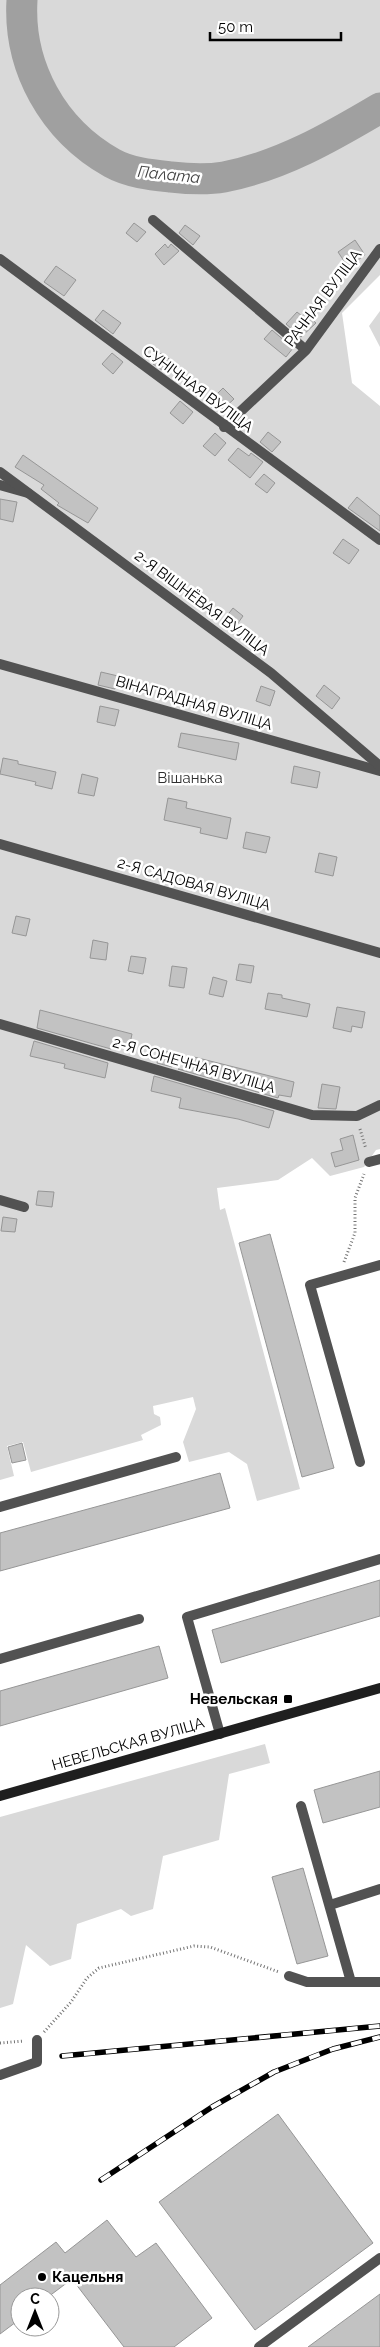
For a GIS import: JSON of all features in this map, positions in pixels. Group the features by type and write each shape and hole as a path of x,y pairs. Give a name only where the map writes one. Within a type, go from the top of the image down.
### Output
{"street":[{"path":"153,220 306,350"},
{"name":"РАЧНАЯ ВУЛІЦА","path":"224,427 306,350 380,249"},
{"name":"СУНІЧНАЯ ВУЛІЦА","path":"0,259 224,427 380,540"},
{"name":"2-Я ВІШНЁВАЯ ВУЛІЦА","path":"0,472 271,673 380,766"},
{"path":"0,486 28,493"},
{"name":"ВІНАГРАДНАЯ ВУЛІЦА","path":"0,664 380,771"},
{"name":"2-Я САДОВАЯ ВУЛІЦА","path":"0,844 380,953"},
{"name":"2-Я СОНЕЧНАЯ ВУЛІЦА","path":"0,1024 312,1115 357,1116 380,1105"},
{"path":"369,1162 380,1159"},
{"path":"0,1200 24,1208"},
{"path":"360,1462 310,1285 380,1265"},
{"path":"0,1507 176,1457"},
{"path":"220,1734 187,1617 380,1559"},
{"path":"0,1658 139,1619"},
{"name":"НЕВЕЛЬСКАЯ ВУЛІЦА","path":"0,1796 380,1688"},
{"path":"301,1806 352,1982"},
{"path":"330,1905 380,1890"},
{"path":"289,1976 307,1982 380,1982"},
{"path":"0,2075 37,2062 36,2040"},
{"path":"259,2347 380,2258"}],"path":[{"path":"334,1278 345,1260 355,1233 355,1198 369,1162 357,1116"},
{"path":"0,2043 36,2040 71,2002 87,1978 99,1968 194,1946 210,1947 289,1976"}],"green space":[{"name":"Вішанька","path":"0,0 380,0 380,275 342,313 352,383 380,406 380,1149 376,1150 364,1167 330,1176 312,1158 278,1180 217,1188 220,1210 225,1208 300,1489 257,1501 247,1464 229,1452 189,1462 183,1442 196,1409 193,1397 153,1406 154,1414 160,1417 161,1425 141,1435 143,1440 31,1472 23,1442 7,1446 14,1476 0,1480"},
{"path":"380,311 380,347 369,326"},
{"path":"265,1744 270,1763 229,1774 219,1840 163,1856 153,1909 131,1916 121,1909 77,1924 71,1959 50,1966 26,1945 13,2004 0,2008 0,1817"}],"building":[{"path":"134,223 146,232 137,242 126,233"},
{"path":"185,225 200,236 193,245 179,233"},
{"path":"355,240 365,255 348,267 338,252"},
{"path":"165,244 168,248 171,244 179,251 164,265 155,254"},
{"path":"56,266 76,280 64,296 44,282"},
{"path":"103,310 121,323 113,334 95,320"},
{"path":"297,312 302,316 305,313 316,323 301,337 286,324"},
{"path":"272,330 293,348 286,357 264,339"},
{"path":"112,353 123,362 113,374 102,364"},
{"path":"161,353 176,364 168,374 153,364"},
{"path":"223,388 234,399 223,409 212,399"},
{"path":"180,401 193,412 183,424 170,413"},
{"path":"268,432 281,442 272,452 260,442"},
{"path":"215,433 226,443 215,456 203,446"},
{"path":"238,448 249,456 251,453 263,462 250,478 228,460"},
{"path":"23,455 98,508 88,523 57,505 59,503 41,489 44,485 15,467"},
{"path":"264,474 275,483 267,493 255,484"},
{"path":"357,497 380,516 380,531 348,508"},
{"path":"0,499 17,502 13,522 0,519"},
{"path":"343,539 359,550 349,564 333,553"},
{"path":"233,608 243,616 233,630 222,622"},
{"path":"101,672 118,676 115,689 98,685"},
{"path":"324,685 340,698 332,709 316,696"},
{"path":"261,686 275,691 270,706 256,701"},
{"path":"100,706 119,710 115,726 97,722"},
{"path":"181,733 239,743 236,760 178,747"},
{"path":"3,758 18,761 18,764 56,772 52,789 35,785 36,782 0,774"},
{"path":"294,766 320,772 317,788 291,783"},
{"path":"82,774 98,778 94,796 78,793"},
{"path":"168,798 187,802 186,808 231,818 227,839 200,833 201,828 164,820"},
{"path":"246,832 270,837 266,853 243,848"},
{"path":"319,853 337,857 333,876 315,872"},
{"path":"16,916 30,919 26,936 12,933"},
{"path":"93,940 108,943 106,960 90,958"},
{"path":"131,956 146,958 143,974 128,971"},
{"path":"239,964 254,966 251,983 236,980"},
{"path":"172,966 187,968 184,988 169,986"},
{"path":"213,977 227,981 223,997 209,994"},
{"path":"268,993 282,995 282,998 310,1004 307,1017 265,1009"},
{"path":"337,1007 365,1012 362,1028 352,1026 351,1032 333,1028"},
{"path":"40,1010 132,1034 129,1048 112,1044 111,1049 37,1028"},
{"path":"34,1041 108,1063 105,1078 64,1068 65,1064 30,1056"},
{"path":"160,1050 175,1053 172,1067 157,1063"},
{"path":"194,1057 294,1082 291,1097 279,1095 278,1098 178,1069 191,1071"},
{"path":"154,1076 274,1111 269,1128 238,1119 179,1108 181,1098 151,1091"},
{"path":"322,1084 340,1087 336,1109 318,1108"},
{"path":"353,1135 359,1160 335,1167 331,1153 343,1150 340,1139"},
{"path":"38,1191 54,1192 52,1207 36,1205"},
{"path":"3,1217 17,1219 15,1232 1,1231"},
{"path":"270,1234 334,1468 302,1477 239,1243"},
{"path":"22,1443 26,1460 12,1463 8,1447"},
{"path":"220,1473 230,1508 0,1571 0,1533"},
{"path":"380,1580 380,1616 221,1663 212,1630"},
{"path":"159,1646 168,1678 0,1726 0,1691"},
{"path":"380,1771 380,1807 323,1823 314,1790"},
{"path":"303,1868 328,1956 297,1964 272,1877"},
{"path":"278,2114 373,2243 255,2330 159,2202"},
{"path":"107,2220 136,2257 156,2243 212,2318 174,2347 124,2347 72,2279 60,2288 10,2287 10,2326 0,2334 0,2285 56,2242 65,2253"},
{"path":"380,2294 380,2347 308,2347"}],"waterway":[{"name":"Палата","path":"22,0 22,25 26,49 33,72 43,94 72,133 91,149 112,163 126,169 141,173 198,179 218,178 245,172 266,166 305,149 380,108"}],"railway":[{"path":"62,2056 380,2026"},
{"path":"101,2180 212,2107 274,2072 333,2049 380,2037"}],"place":[{"name":"Невельская","path":"288,1699"},
{"name":"Кацельня","path":"42,2277"}]}
